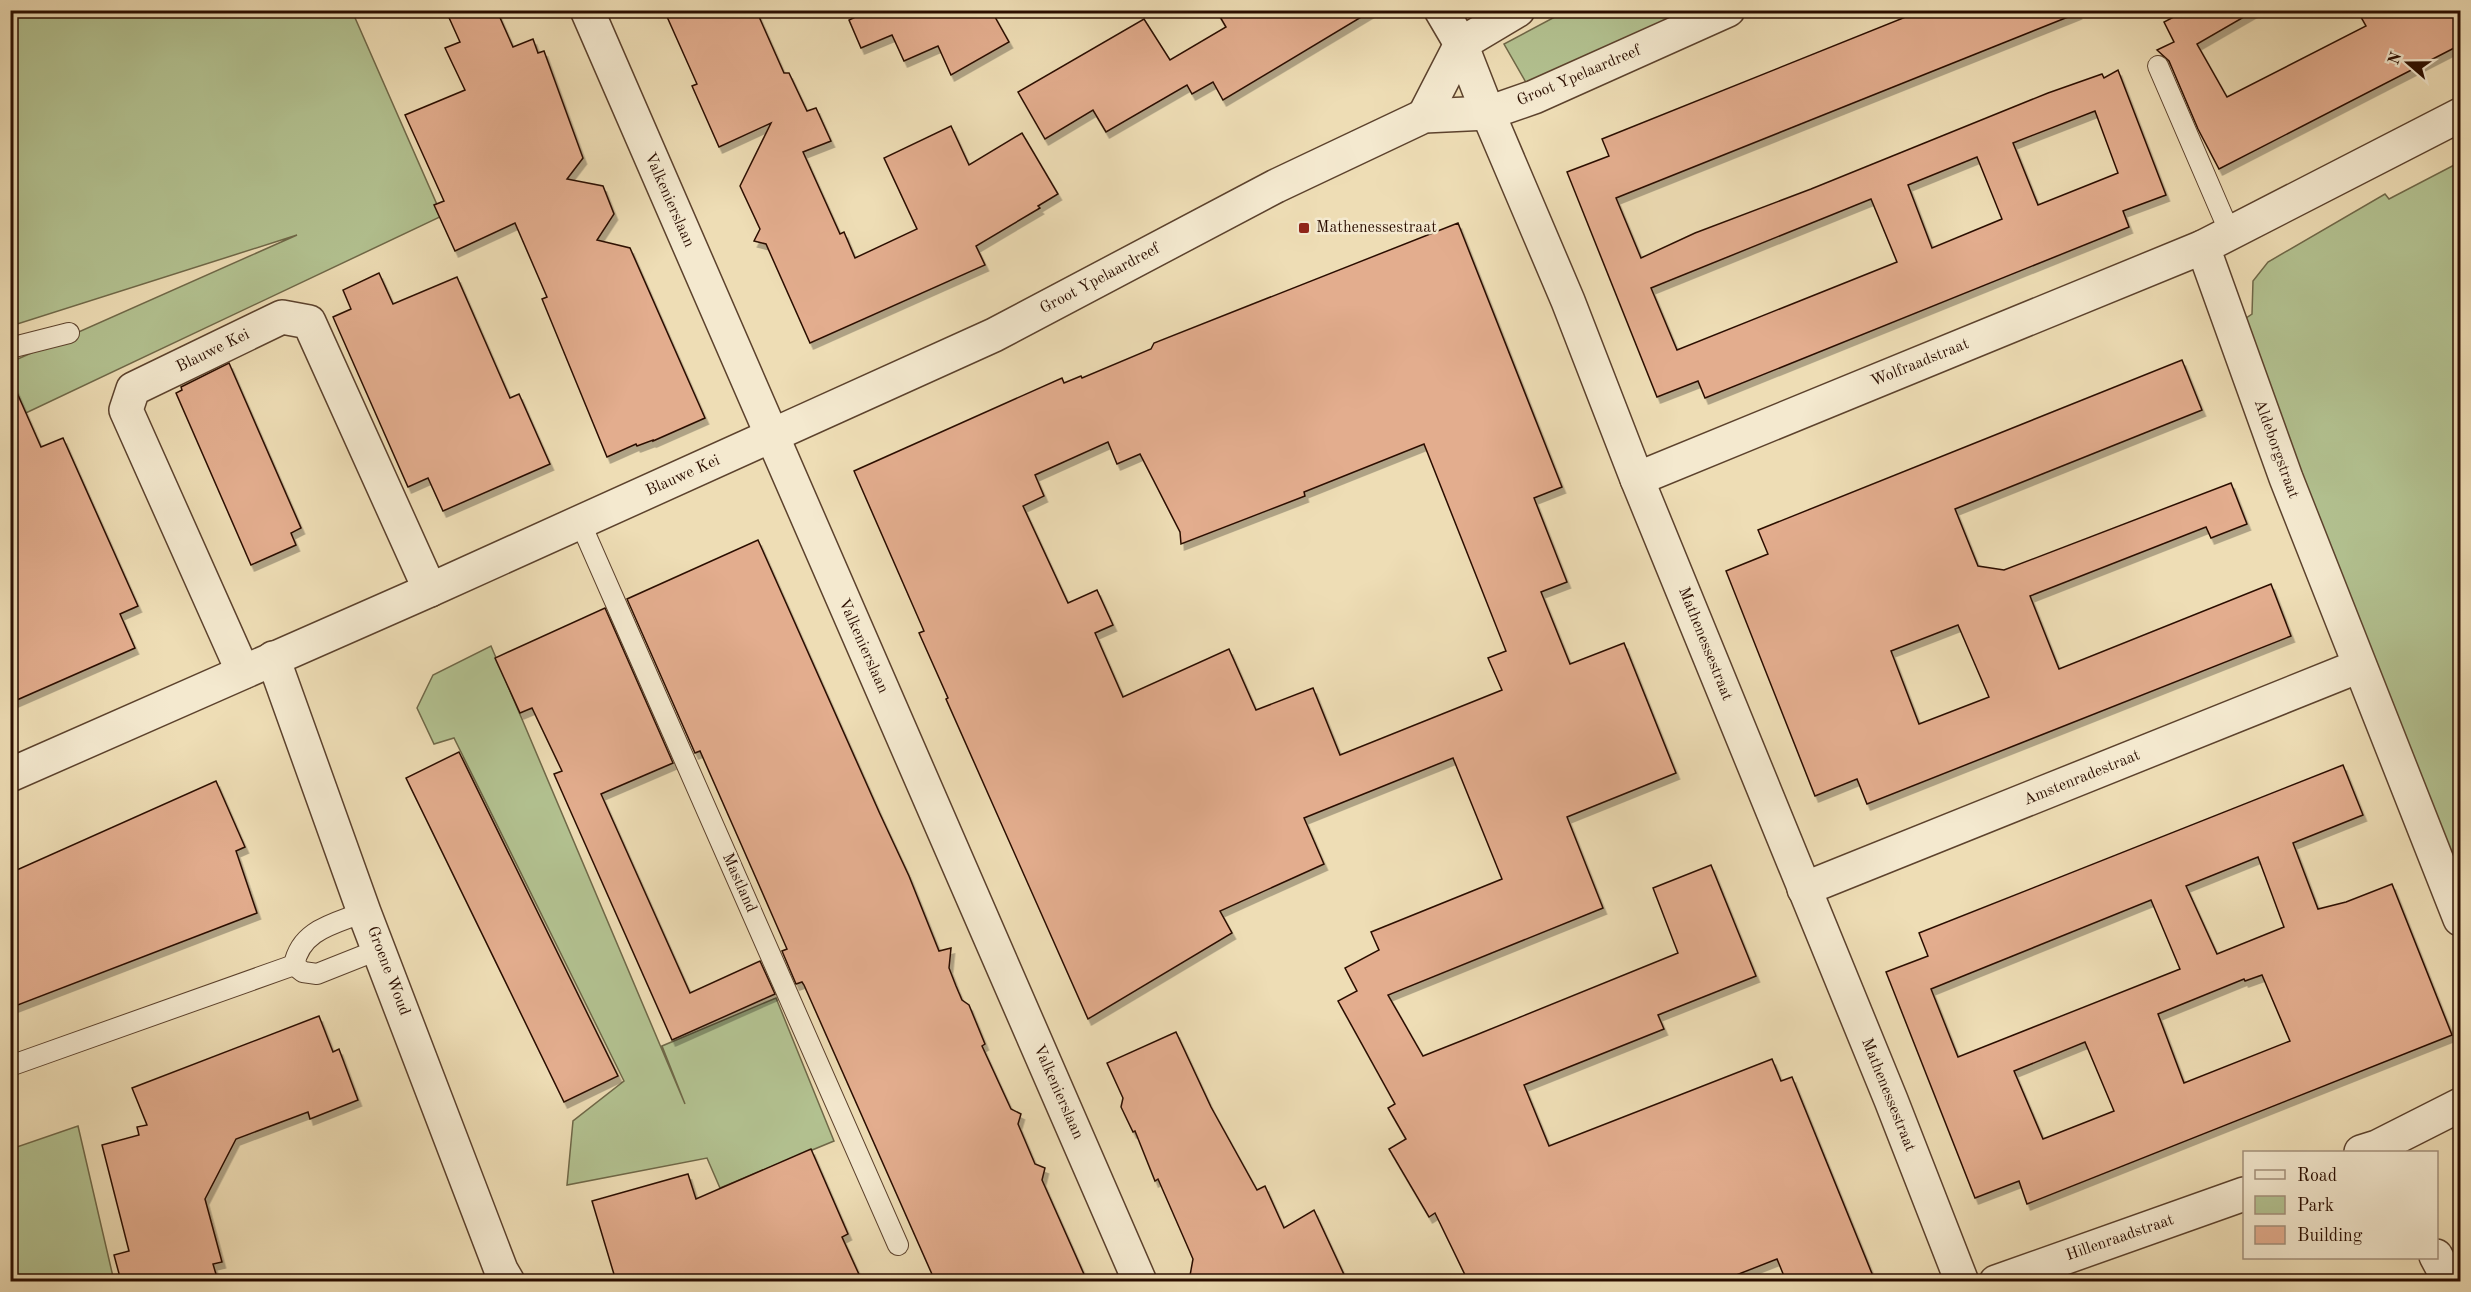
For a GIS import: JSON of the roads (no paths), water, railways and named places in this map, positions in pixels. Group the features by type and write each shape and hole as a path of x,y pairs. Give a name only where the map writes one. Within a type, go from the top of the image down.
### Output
{"street":[{"name":"Valkenierslaan","path":"587,10 1140,1281"},
{"name":"Mathenessestraat","path":"1441,10 1461,44 1568,301 1637,479 1962,1281"},
{"path":"1424,116 1461,44 1518,10"},
{"name":"Groot Ypelaardreef","path":"772,436 994,335 1276,186 1424,116 1488,113 1534,97 1728,10"},
{"path":"2216,240 2460,116"},
{"name":"Wolfraadstraat","path":"1637,479 2216,240"},
{"name":"Aldeborgstraat","path":"2216,240 2286,478 2460,919"},
{"name":"Blauwe Kei","path":"243,672 126,410 133,389 282,317 309,322 430,590"},
{"name":"Blauwe Kei","path":"10,775 772,436"},
{"name":"Groene Woud","path":"273,658 364,912 498,1261 508,1281"},
{"name":"Amstenradestraat","path":"1804,889 2359,666"},
{"path":"2373,1151 2460,1105"},
{"name":"Hillenraadstraat","path":"1996,1281 2243,1194"},
{"path":"2438,1259 2450,1281"}],"lane":[{"path":"2158,66 2216,240"},
{"path":"10,348 69,333"},
{"name":"Mastland","path":"580,522 898,1245"},
{"path":"294,965 297,951 315,932 364,912"},
{"path":"294,965 303,972 317,974 380,949"},
{"path":"10,1066 294,965"}],"place":[{"name":"Mathenessestraat","path":"1304,228"}]}
